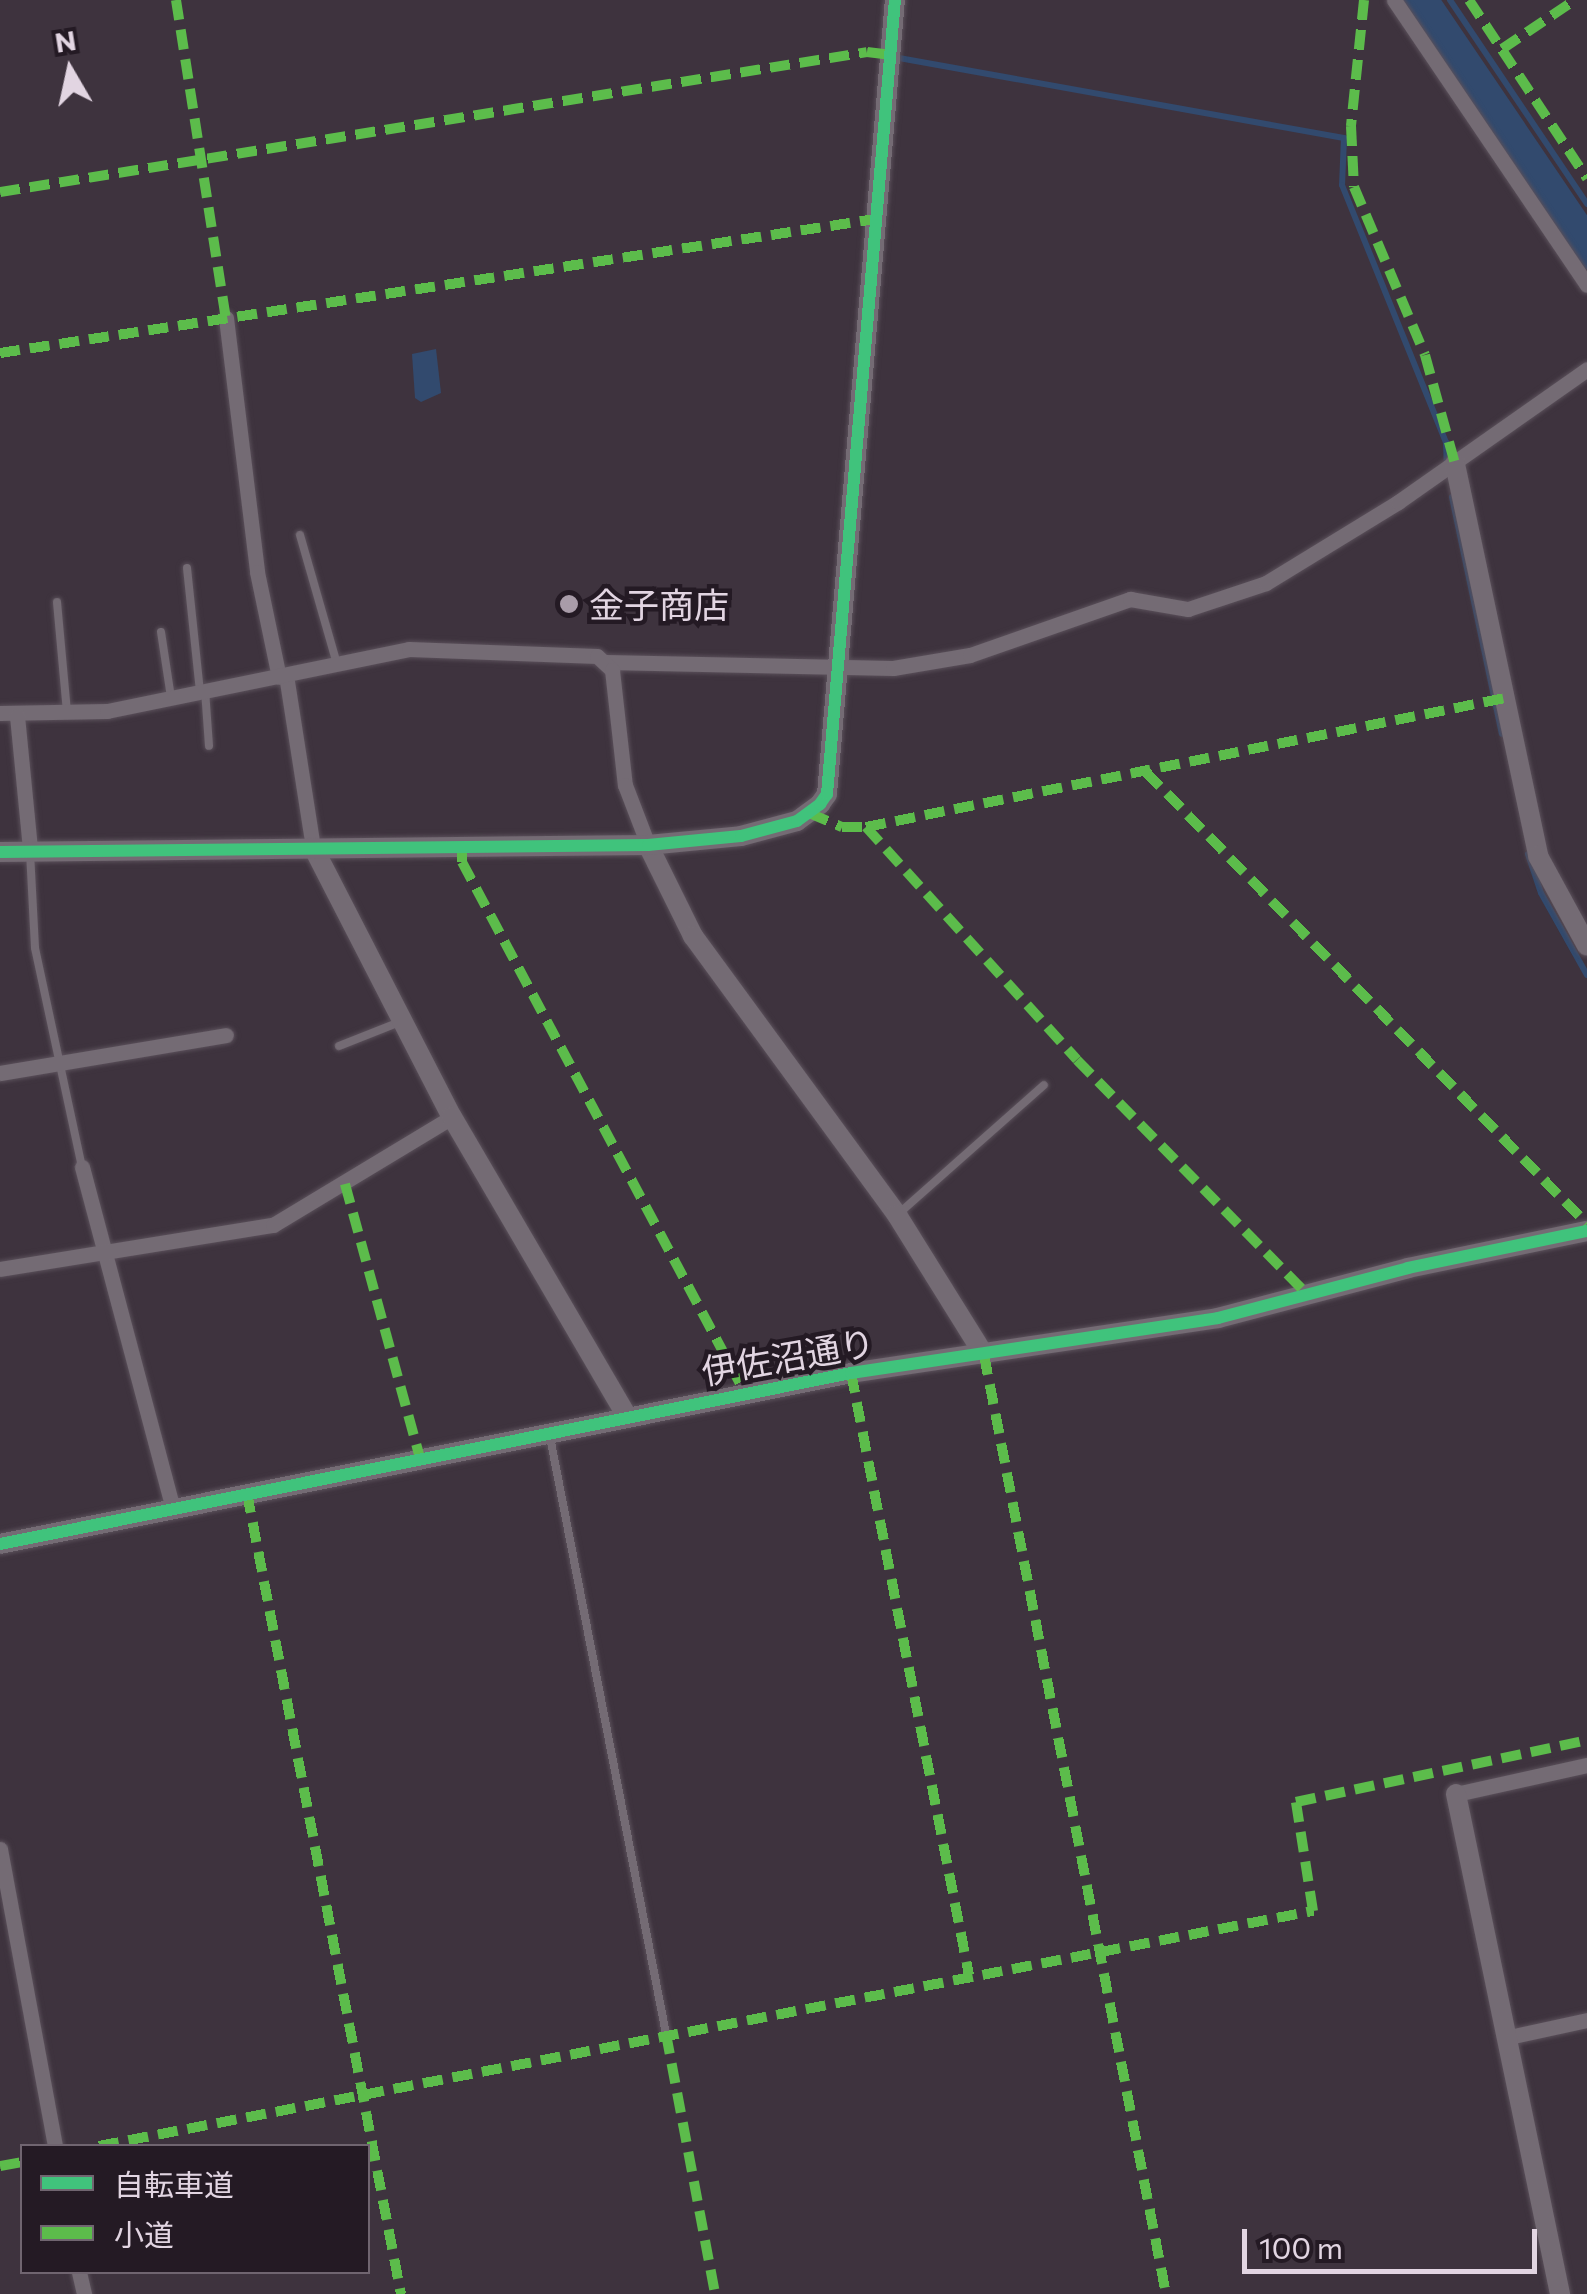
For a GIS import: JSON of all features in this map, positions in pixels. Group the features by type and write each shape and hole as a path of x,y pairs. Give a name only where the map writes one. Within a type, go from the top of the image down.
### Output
{"street":[{"path":"0,852 648,845 741,836 797,821 820,804 837,666 895,0"},
{"path":"1394,0 1587,285"},
{"path":"226,318 246,442 257,572 282,676 313,847 452,1118 627,1416"},
{"path":"30,849 8,714 68,717 409,649 585,654 606,662 892,668 970,655 1130,599 1188,609 1266,582 1455,464 1587,368"},
{"path":"1455,464 1538,856 1587,946"},
{"path":"606,662 625,785 648,845 692,936 897,1215 984,1355"},
{"path":"0,1073 58,1060 142,1054 226,1035"},
{"path":"0,1269 273,1225 452,1118"},
{"path":"82,1167 173,1508"},
{"name":"伊佐沼通り","path":"0,1544 627,1416 1218,1318 1408,1268 1587,1231"},
{"path":"1560,2294 1456,1794 1587,1765"},
{"path":"0,1848 55,2144"},
{"path":"1509,2037 1587,2020"}],"lane":[{"path":"300,535 337,664"},
{"path":"187,568 209,746"},
{"path":"57,602 68,717"},
{"path":"161,632 170,697"},
{"path":"30,849 35,948 82,1167"},
{"path":"340,1046 402,1021"},
{"path":"897,1215 1044,1085"},
{"path":"549,1432 666,2034"}],"water":[{"path":"436,349 441,393 421,402 415,398 412,354"}],"waterway":[{"path":"1408,0 1587,266"},
{"path":"1420,0 1587,247"},
{"path":"1450,0 1587,204"},
{"path":"899,58 1344,138 1342,185 1446,442 1447,465"},
{"path":"1452,497 1502,734"},
{"path":"1528,854 1541,893 1587,975"}],"marked path":[{"path":"176,0 226,318"},
{"path":"1364,0 1351,126 1354,187 1425,355 1455,464"},
{"path":"1469,0 1587,178"},
{"path":"1502,49 1575,0"},
{"path":"0,192 867,52 890,55"},
{"path":"0,353 876,219"},
{"path":"866,827 1505,698"},
{"path":"1146,772 1587,1224"},
{"path":"809,813 842,827 866,827 1077,1060 1307,1294"},
{"path":"462,849 462,862 745,1393"},
{"path":"345,1184 420,1458"},
{"path":"984,1355 1166,2294"},
{"path":"851,1373 969,1975"},
{"path":"247,1493 401,2294"},
{"path":"109,2144 1313,1911 1296,1802 1587,1740"},
{"path":"666,2034 715,2294"},
{"path":"0,2166 20,2162"}],"cycle path":[{"path":"0,852 648,845 741,836 797,821 820,804 827,794 895,0"},
{"path":"0,1544 851,1373 1218,1318 1408,1268 1587,1231"}],"place":[{"name":"金子商店","path":"569,604"}]}
